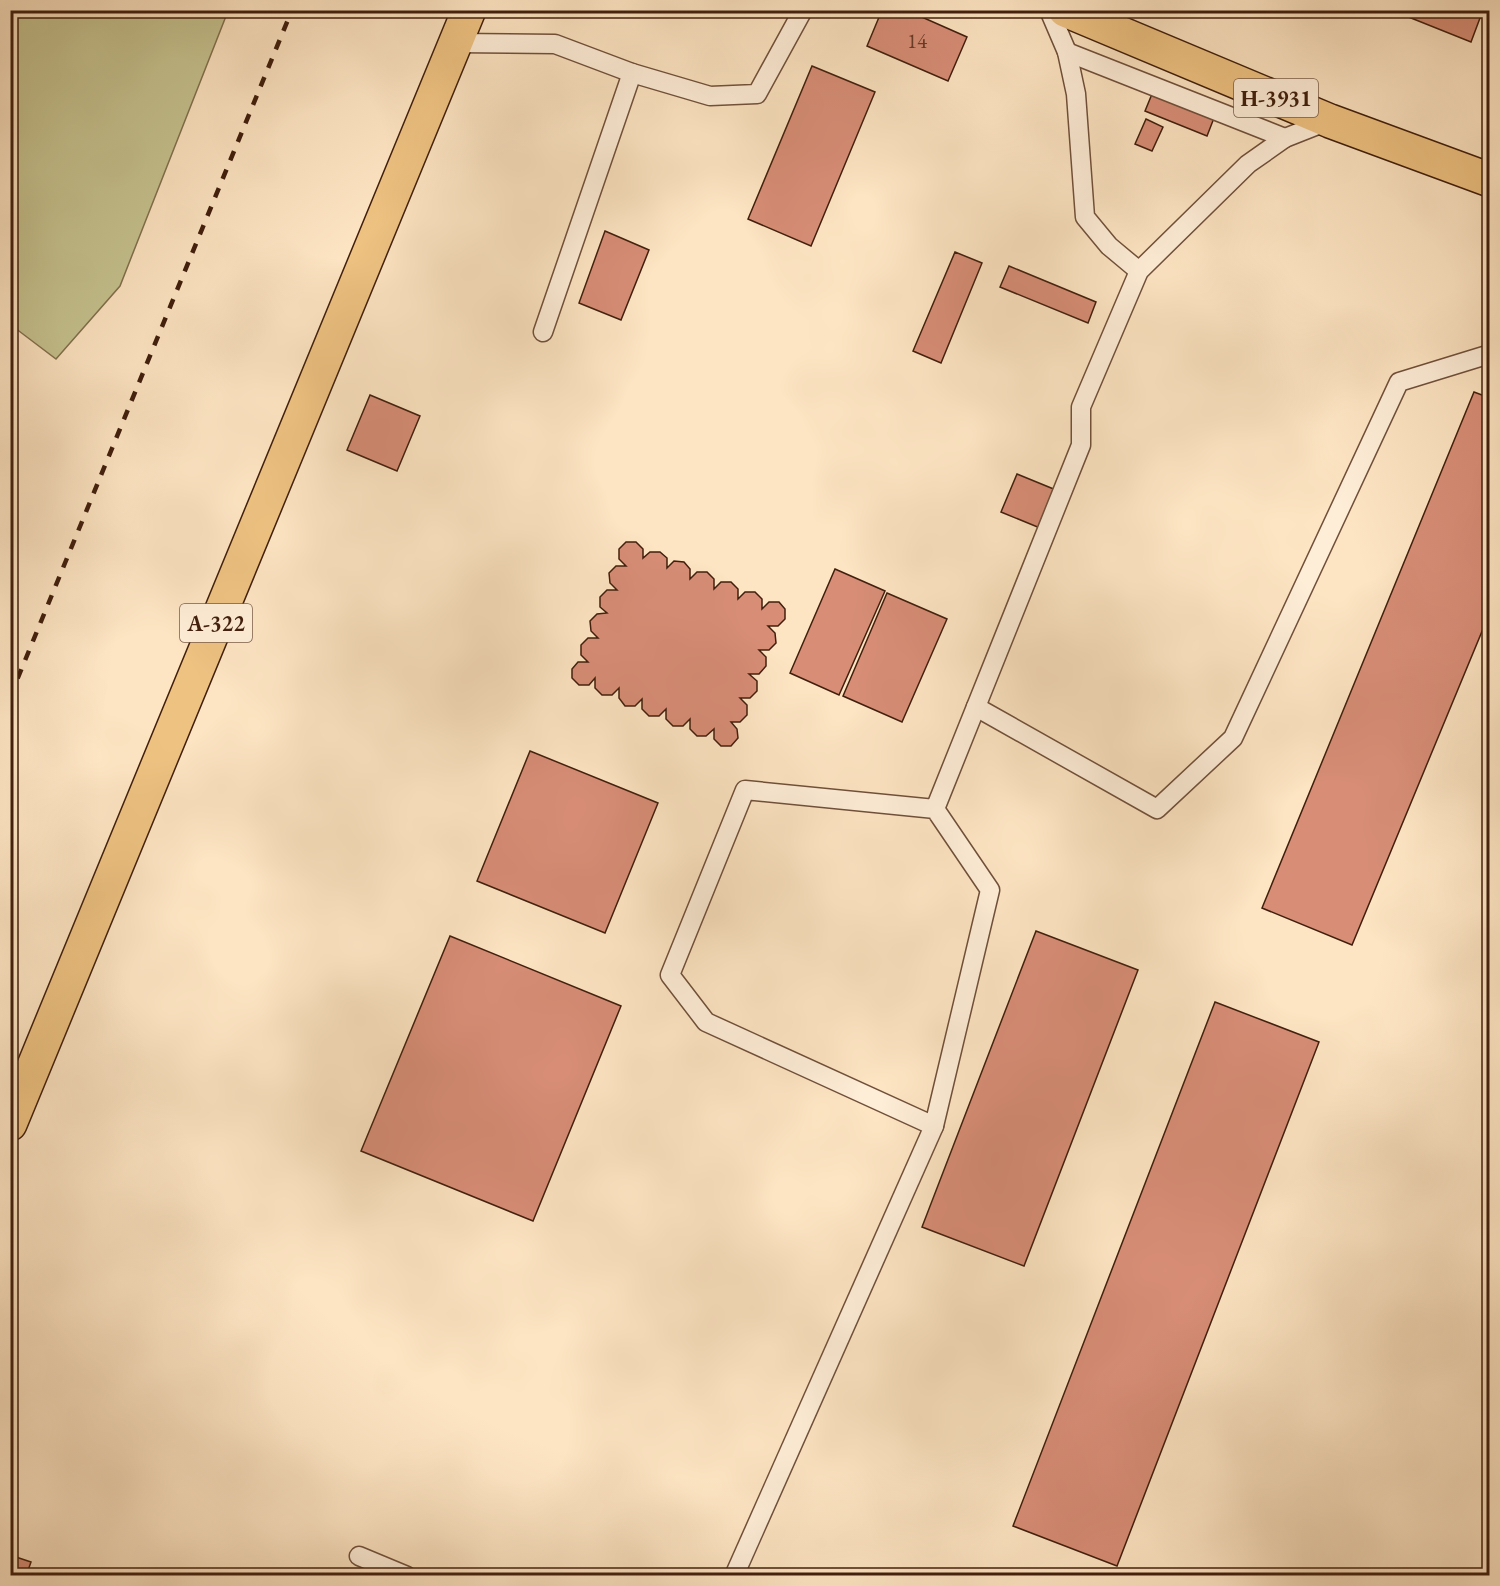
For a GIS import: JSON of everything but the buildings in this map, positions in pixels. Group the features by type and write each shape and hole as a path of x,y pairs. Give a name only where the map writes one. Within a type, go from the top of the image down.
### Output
{"highway":[{"path":"455,44 469,10"},
{"name":"Н-3931","path":"1065,10 1330,121 1489,177"},
{"name":"А-322","path":"10,1124 455,44"}],"lane":[{"path":"455,44 555,44 632,73 710,96 757,93 803,10"},
{"path":"1049,10 1067,52 1076,94 1085,218 1109,246 1139,271"},
{"path":"1067,52 1285,138"},
{"path":"543,332 632,73"},
{"path":"935,809 1081,445 1082,407 1139,271 1248,164 1285,138 1330,121"},
{"path":"976,707 1157,809 1233,738 1399,382 1490,354"},
{"path":"934,1126 706,1022 670,975 745,790 935,809"},
{"path":"734,1575 934,1126 990,890 935,809"},
{"path":"359,1556 407,1575"}],"shaded area":[{"path":"10,11 228,11 120,286 56,359 11,325"}],"railway":[{"path":"10,697 292,10"}]}
